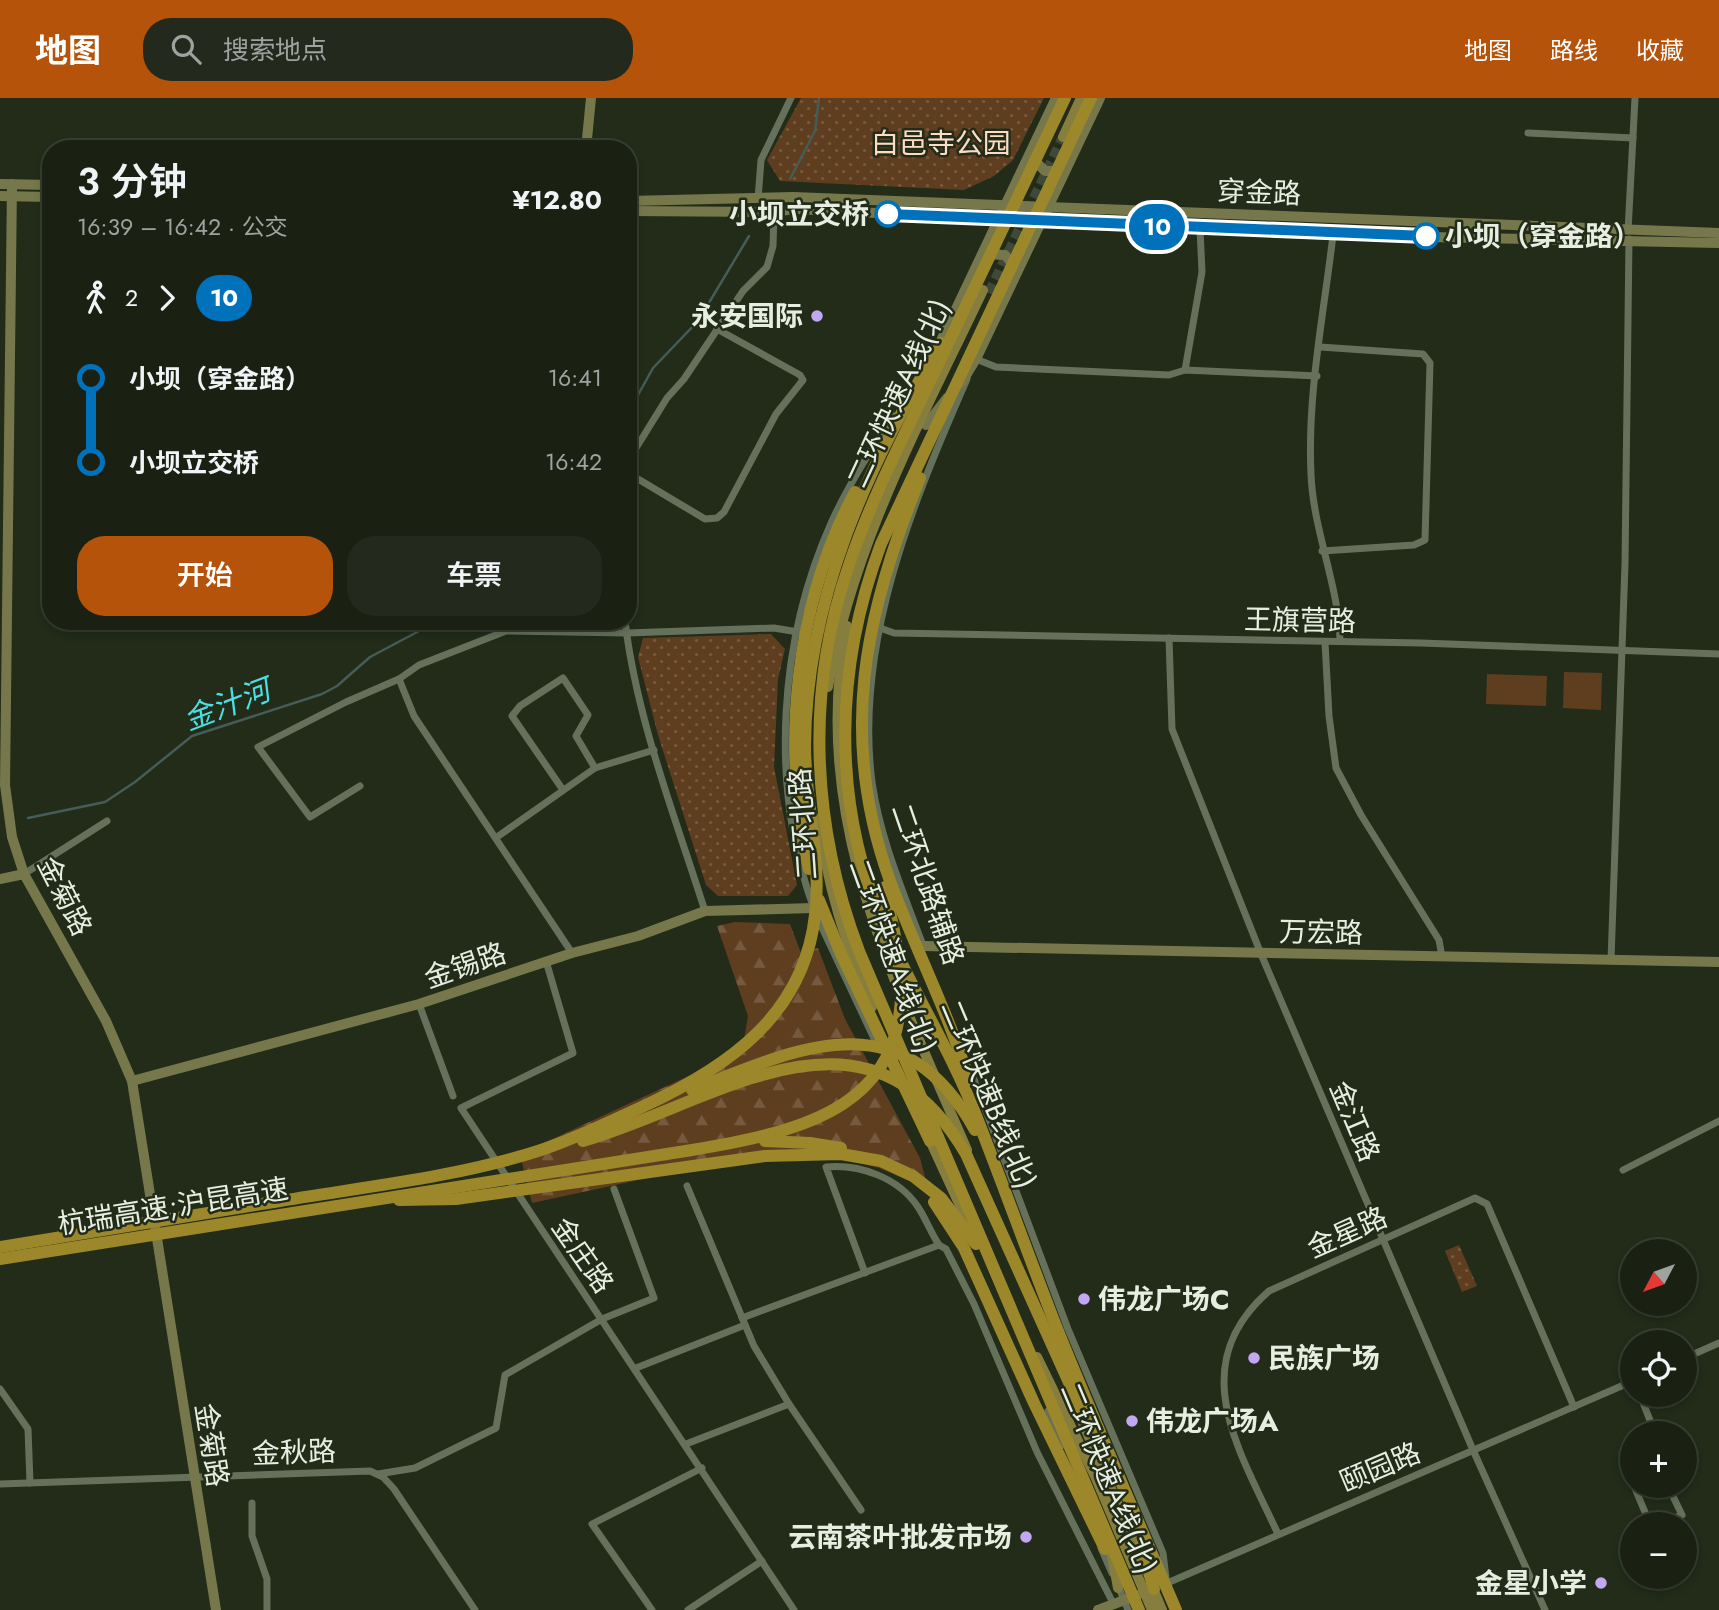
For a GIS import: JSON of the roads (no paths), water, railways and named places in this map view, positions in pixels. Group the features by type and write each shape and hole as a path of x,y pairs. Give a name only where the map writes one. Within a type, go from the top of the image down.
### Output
{"highway":[{"path":"930,1141 831,932 814,885 803,841 797,787 796,729 802,661 813,600 842,518 982,262 1065,98"},
{"name":"二环快速B线(北)","path":"1091,98 1011,277 888,527 860,610 849,660 845,713 850,802 863,865 883,923 968,1094 1065,1348 1178,1610"},
{"name":"二环快速A线(北)","path":"982,262 874,500 842,587 829,638 821,691 819,767 823,811 835,878 859,951 1126,1607"},
{"path":"352,1195 713,1146 786,1131 821,1118 858,1092 890,1050 899,1024 902,982 871,817 862,720 865,663 874,608 900,525 971,360"},
{"path":"573,1138 683,1087 728,1060 773,1015 801,968 811,939 817,900 805,748 808,690 816,635 844,539 897,419"},
{"path":"871,817 895,895 958,1048 1003,1194 1111,1492 1132,1520 1149,1591"},
{"path":"467,1170 573,1138 779,1055 822,1045 855,1044 887,1051 909,1060 948,1091 977,1133 1003,1194"},
{"path":"352,1195 467,1170 610,1133 756,1075 788,1066 821,1063 845,1065 880,1074 904,1087 941,1118 972,1164 1049,1341 1168,1585"},
{"path":"713,1146 789,1141 842,1148 898,1172 936,1204 964,1248 1126,1607"},
{"path":"352,1195 439,1200 765,1156 818,1153 862,1157 905,1172 941,1198 967,1229 1004,1293"},
{"name":"杭瑞高速;沪昆高速","path":"0,1247 352,1195"},
{"name":"杭瑞高速;沪昆高速","path":"0,1259 352,1195"}],"main road":[{"path":"1074,98 1060,136 1081,98"},
{"name":"二环北路","path":"986,292 875,522 845,606 827,695 819,798 825,862 841,926 930,1141 1004,1293 1111,1492"},
{"name":"二环北路","path":"923,424 880,524 851,608 838,694 837,748 842,801 859,879 887,961 1111,1492 1149,1591 1152,1610"},
{"path":"1111,1492 1118,1588"},
{"path":"1132,1520 1151,1543 1168,1585"},
{"name":"二环北路","path":"1149,1591 1162,1610"}],"street":[{"path":"587,140 591,98"},
{"path":"758,199 761,160 791,98"},
{"path":"930,1141 856,1002 814,908 796,846 787,778 788,709 798,632 814,569 842,502 940,341 982,262 998,220 1056,98"},
{"path":"1011,277 1049,206 1100,98"},
{"path":"1611,960 1626,539 1628,235 1632,203 1635,98"},
{"path":"1528,132 1633,138"},
{"path":"1033,145 1034,161 1045,171 1060,172 1069,163"},
{"path":"0,184 42,185"},
{"name":"金菊路","path":"12,184 5,785 12,837 24,874 106,1021 132,1081 216,1610"},
{"path":"0,196 42,197"},
{"name":"穿金路","path":"637,201 793,197 1049,206 1628,235 1719,243"},
{"name":"穿金路","path":"637,211 775,212 794,209 1333,235 1719,233"},
{"path":"637,446 667,398 684,379 743,290 767,267 773,246 775,212"},
{"path":"1185,370 1202,272 1200,229"},
{"path":"1333,235 1317,376 1311,475 1322,551 1340,622 1340,641"},
{"path":"982,262 990,253 1005,255 1016,266 1011,277"},
{"path":"637,478 705,519 717,518 724,512 776,414 803,380 800,375 717,329"},
{"path":"923,424 931,368 940,341"},
{"path":"1320,347 1423,354 1430,363 1425,540 1415,545 1322,551"},
{"path":"923,424 962,382 971,360 996,367 1169,375 1185,370 1317,376"},
{"name":"二环北路辅路","path":"971,360 913,519 890,587 880,628 870,709 872,781 885,834 923,946 1068,1329 1163,1553 1168,1585"},
{"path":"360,786 310,817 258,747 346,702 399,679 419,665 506,632 627,633 774,628 798,632"},
{"name":"王旗营路","path":"880,628 894,633 1340,641 1719,654"},
{"path":"626,630 633,676 705,911"},
{"name":"金江路","path":"1169,638 1172,729 1261,954 1473,1450 1545,1610"},
{"path":"1325,642 1336,768 1361,815 1439,940 1442,957"},
{"path":"563,790 512,716 520,706 563,678 587,712 588,718 576,736 595,768"},
{"path":"399,679 414,716 572,953"},
{"path":"497,837 595,768 654,750"},
{"path":"0,879 24,874 107,821"},
{"name":"金锡路","path":"132,1081 419,1004 546,961 638,936 705,911 814,908"},
{"name":"万宏路","path":"923,946 1719,962"},
{"name":"金庄路","path":"546,961 573,1053 461,1108 636,1368 794,1610"},
{"path":"419,1004 453,1096"},
{"path":"1623,1170 1719,1121"},
{"path":"865,1273 826,1167 849,1165 893,1184 918,1206 939,1245 946,1249 960,1274 1038,1452 1126,1607"},
{"path":"687,1186 754,1346 789,1404 861,1510"},
{"path":"378,1474 415,1468 496,1428 505,1375 602,1319 654,1298 614,1189"},
{"name":"金星路","path":"1278,1534 1230,1426 1222,1390 1226,1355 1235,1330 1248,1309 1269,1291 1475,1198 1483,1199 1574,1407"},
{"path":"636,1368 743,1321 939,1245"},
{"path":"1004,1293 1077,1490 1126,1607"},
{"path":"1697,1353 1719,1343"},
{"name":"颐园路","path":"1149,1591 1620,1387"},
{"path":"0,1389 28,1429 30,1483"},
{"path":"686,1444 789,1404"},
{"path":"652,1610 592,1524 702,1468"},
{"name":"金秋路","path":"0,1484 360,1471 378,1474 394,1489 475,1610"},
{"path":"252,1503 252,1536 267,1579 268,1610"},
{"path":"688,1610 762,1561"},
{"path":"1098,1610 1126,1607 1149,1591"}],"waterway":[{"name":"金汁河","path":"790,179 815,131 819,98"},
{"name":"金汁河","path":"637,397 653,368 698,321 749,236"},
{"name":"金汁河","path":"28,818 105,802 135,782 192,736 322,694 337,686 370,657 421,630"}],"tunnel":[{"path":"989,293 1063,137"}],"place":[{"name":"小坝立交桥","path":"888,214"},
{"name":"小坝（穿金路）","path":"1426,236"},
{"name":"永安国际","path":"817,316"},
{"name":"伟龙广场C","path":"1084,1299"},
{"name":"民族广场","path":"1254,1358"},
{"name":"伟龙广场A","path":"1132,1421"},
{"name":"云南茶叶批发市场","path":"1026,1537"},
{"name":"金星小学","path":"1601,1583"}],"park label":[{"name":"白邑寺公园","path":"941,143"}]}
